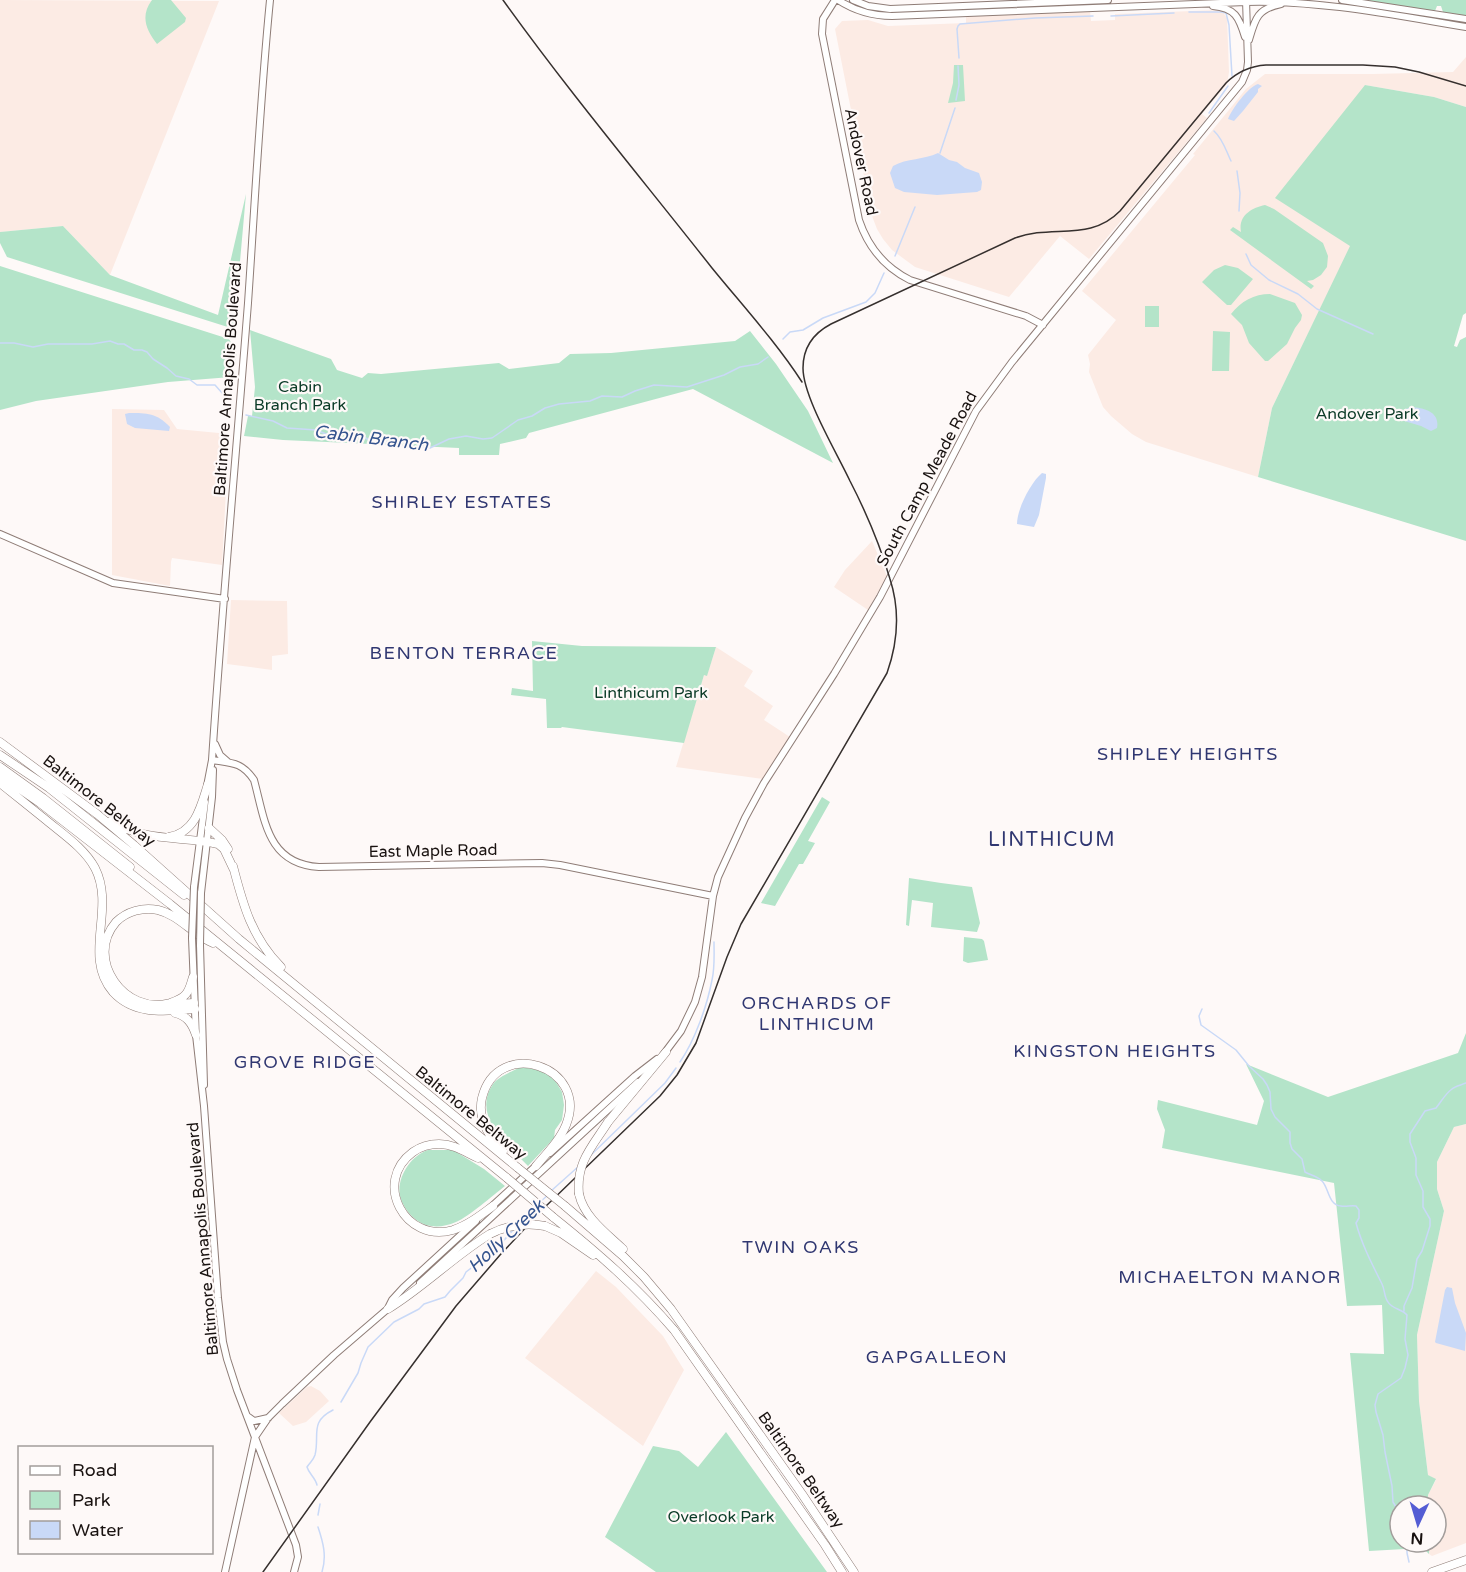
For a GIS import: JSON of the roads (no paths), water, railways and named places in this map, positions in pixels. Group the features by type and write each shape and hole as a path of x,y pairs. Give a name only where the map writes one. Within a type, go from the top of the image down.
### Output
{"highway":[{"name":"Baltimore Beltway","path":"0,742 141,850 239,939 519,1167 637,1270 683,1325 854,1572"},
{"path":"0,754 83,815 239,939"},
{"path":"0,767 123,861 170,904"},
{"name":"Baltimore Beltway","path":"0,775 40,803 170,904 617,1270 649,1301 674,1330 842,1572"},
{"path":"53,781 123,828 138,834 221,845 234,870"},
{"path":"162,838 181,833 192,824 199,812 210,781"},
{"path":"0,783 79,848 95,869 101,886 103,904 99,964 107,984 117,996 145,1010 197,1005"},
{"path":"209,828 230,852 249,921 261,943 274,960 310,996"},
{"path":"196,1035 187,1018 164,1007 136,1000 123,992 112,980 106,964 105,949 108,936 120,919 131,912 158,910 175,918 208,941 224,948"},
{"path":"164,1007 186,994 193,977"},
{"path":"666,1052 609,1122 584,1159 579,1175 579,1194 582,1205 589,1216 647,1274 683,1325"},
{"path":"519,1167 493,1139 484,1124 481,1104 487,1085 494,1076 509,1066 528,1063 545,1068 557,1076 567,1092 570,1105 563,1132 536,1166"},
{"path":"487,1162 447,1145 424,1146 411,1153 401,1165 395,1179 395,1194 399,1208 409,1220 421,1228 434,1232 460,1227 493,1206"},
{"path":"388,1309 406,1298 448,1263 490,1234 514,1225 545,1226 573,1241 617,1270"},
{"path":"1432,1572 1466,1560"}],"main road":[{"name":"Baltimore Annapolis Boulevard","path":"270,0 225,599 203,842 196,1035 204,1106 221,1324 227,1359 297,1550 298,1557 294,1572"},
{"path":"836,0 859,11 892,16 1246,1 1291,2 1381,13 1466,27"},
{"name":"Andover Road","path":"836,0 822,21 822,34 859,220 869,244 884,262 910,280 1029,317 1043,325"},
{"path":"853,0 881,9 1108,0"},
{"path":"1342,0 1466,19"},
{"path":"1246,1 1248,47"},
{"path":"1248,47 1254,22 1259,14 1270,7 1291,2"},
{"path":"1191,4 1223,7 1233,12 1240,21 1248,47"},
{"path":"945,14 951,7"},
{"name":"South Camp Meade Road","path":"666,1052 681,1031 699,990 713,896 721,868 754,800 880,597 976,411 1043,325 1235,92 1247,70 1248,47"},
{"path":"1029,317 1034,337"},
{"path":"0,534 113,583 225,599"},
{"path":"210,781 218,768 229,762 220,755 213,741"},
{"name":"East Maple Road","path":"212,760 243,767 254,780 268,831 276,847 288,858 302,865 319,867 542,863 713,896"},
{"name":"Baltimore Annapolis Boulevard","path":"204,1106 205,1069 193,977 192,938 194,887 203,842 209,828 210,781"},
{"path":"388,1309 392,1300 403,1288 635,1076 666,1052"},
{"path":"225,1572 255,1437 268,1418 334,1355 426,1277 633,1086 666,1052"},
{"path":"246,1415 258,1421 268,1418"},
{"path":"248,1467 256,1462 267,1468"}],"water":[{"path":"1258,84 1262,86 1243,111 1234,121 1228,119 1241,99"},
{"path":"938,153 979,173 982,182 981,190 937,195 904,192 895,188 890,173 893,166"},
{"path":"1411,407 1421,408 1434,415 1437,428 1431,431 1401,420 1397,415"},
{"path":"125,414 156,416 170,427 169,431 135,428 127,424"},
{"path":"1042,473 1046,474 1046,478 1039,515 1034,527 1017,524 1025,496"},
{"path":"1447,1287 1452,1288 1466,1333 1465,1351 1435,1342"}],"waterway":[{"name":"Cabin Branch","path":"1189,12 1226,13 1229,25 1232,76"},
{"name":"Cabin Branch","path":"1111,16 1174,13"},
{"name":"Cabin Branch","path":"959,58 957,29 960,24 1093,16"},
{"name":"Cabin Branch","path":"956,100 959,85 958,66"},
{"name":"Cabin Branch","path":"1209,113 1228,86"},
{"name":"Cabin Branch","path":"940,153 955,108"},
{"name":"Cabin Branch","path":"1214,131 1222,141 1231,161"},
{"name":"Cabin Branch","path":"1237,171 1240,193 1239,211"},
{"name":"Cabin Branch","path":"895,256 915,207"},
{"name":"Cabin Branch","path":"1246,254 1251,265 1269,280 1298,294 1317,309 1373,334"},
{"name":"Cabin Branch","path":"783,339 790,332 803,330 823,318 866,302 875,293 884,273"},
{"name":"Cabin Branch","path":"0,343 33,347 48,344 92,344 110,341 124,344 134,350 147,352 176,376 189,379 197,385 215,385 231,409"},
{"name":"Cabin Branch","path":"246,415 273,421 287,428 316,430 326,434 347,434 395,445 430,448 449,439 466,436 492,438 518,420 559,404 590,401 602,396 622,397 654,385 687,387 724,375 740,367 758,364 768,357"},
{"name":"Holly Creek","path":"680,1062 700,1022 707,1001 714,970 714,942"},
{"path":"1202,1009 1199,1016 1201,1025 1236,1050 1267,1085 1270,1092 1271,1109 1275,1117 1290,1132 1292,1149 1302,1159 1305,1172 1322,1181 1334,1203 1356,1206 1359,1210 1356,1223 1358,1231 1387,1300 1407,1315 1405,1339 1408,1355 1405,1368 1401,1378 1378,1394 1375,1405 1383,1435 1392,1494"},
{"name":"Holly Creek","path":"591,1155 665,1083 676,1068"},
{"path":"1404,1311 1412,1288 1417,1259 1430,1226 1430,1219 1423,1207 1423,1191 1416,1175 1416,1158 1410,1142 1410,1134 1425,1111 1436,1108 1450,1091 1466,1083"},
{"name":"Holly Creek","path":"551,1191 579,1166"},
{"name":"Holly Creek","path":"540,1202 548,1195"},
{"name":"Holly Creek","path":"522,1221 535,1207"},
{"name":"Holly Creek","path":"341,1402 358,1373 368,1347 394,1322 424,1304 445,1297 466,1272 498,1247 514,1229"},
{"name":"Holly Creek","path":"317,1485 307,1467 315,1455 318,1424 333,1410"},
{"name":"Holly Creek","path":"318,1515 320,1504"},
{"name":"Holly Creek","path":"318,1527 324,1555 322,1572"},
{"path":"1407,1554 1409,1562"}],"tram line":[{"path":"503,0 580,102 770,338 802,382"},
{"path":"263,1572 456,1306 546,1206 660,1096 677,1075 696,1043 741,924 887,673 894,650 896,626 893,591 882,554 867,517 814,409 804,380 805,354 819,332 831,324 1015,238 1043,232 1083,229 1108,220 1120,211 1226,83 1244,70 1266,65 1395,67 1466,86"}],"district":[{"name":"SHIRLEY ESTATES","path":"462,502"},
{"name":"BENTON TERRACE","path":"464,653"},
{"name":"SHIPLEY HEIGHTS","path":"1188,754"},
{"name":"LINTHICUM","path":"1052,840"},
{"name":"ORCHARDS OF LINTHICUM","path":"817,1013"},
{"name":"KINGSTON HEIGHTS","path":"1115,1051"},
{"name":"GROVE RIDGE","path":"305,1062"},
{"name":"TWIN OAKS","path":"801,1247"},
{"name":"MICHAELTON MANOR","path":"1230,1277"},
{"name":"GAPGALLEON","path":"937,1357"}],"park label":[{"name":"Cabin Branch Park","path":"300,396"},
{"name":"Andover Park","path":"1367,414"},
{"name":"Linthicum Park","path":"651,693"},
{"name":"Overlook Park","path":"721,1517"}]}
